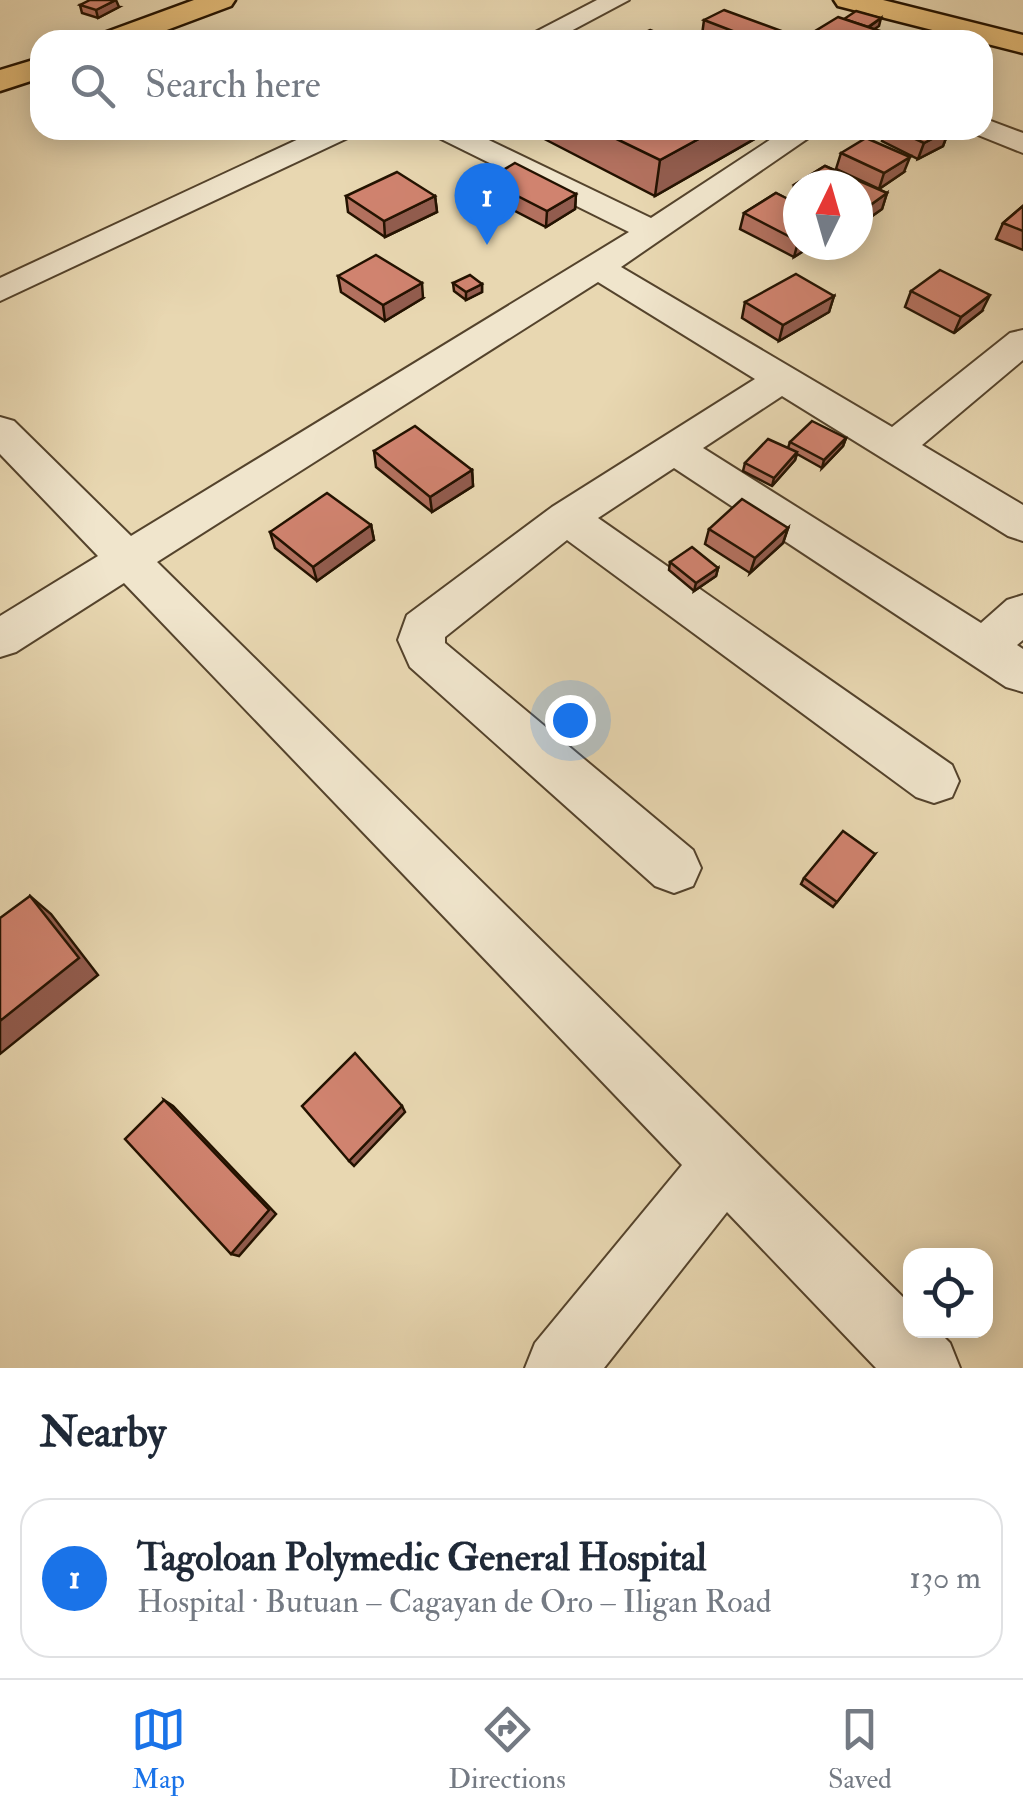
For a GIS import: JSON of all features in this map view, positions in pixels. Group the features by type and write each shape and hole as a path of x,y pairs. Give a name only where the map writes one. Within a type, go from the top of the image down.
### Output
{"main road":[{"path":"139,30 220,0"},
{"path":"848,0 967,30"},
{"path":"993,36 1023,44"},
{"path":"0,82 30,71"}],"street":[{"path":"554,30 618,0"},
{"path":"592,12 594,30"},
{"path":"993,131 1023,144"},
{"path":"0,290 321,140"},
{"path":"465,140 652,231"},
{"path":"0,639 598,267 791,140"},
{"path":"598,267 1023,525"},
{"path":"894,447 1023,341"},
{"path":"674,868 426,654 421,640 423,628 436,614 567,518 783,378"},
{"path":"0,430 926,1368"},
{"path":"673,448 1023,673"},
{"path":"567,518 934,782"},
{"path":"984,647 1023,613"},
{"path":"560,1368 724,1164"}],"building":[{"path":"90,0 116,0 96,10 80,5"},
{"path":"724,10 779,30 730,30 704,20"},
{"path":"856,11 881,18 868,27 844,19"},
{"path":"838,17 877,30 817,30"},
{"path":"619,140 697,140 660,160"},
{"path":"863,140 871,140 910,157 884,173 841,153"},
{"path":"515,163 576,194 547,211 486,180"},
{"path":"397,172 435,196 384,221 346,196"},
{"path":"873,187 887,193 873,203"},
{"path":"776,193 783,196 783,233 744,213"},
{"path":"1023,206 1023,231 1003,223"},
{"path":"376,255 422,283 383,305 338,276"},
{"path":"940,270 990,295 961,317 911,291"},
{"path":"796,274 834,296 783,325 745,302"},
{"path":"470,275 482,284 466,292 453,283"},
{"path":"812,421 846,438 824,460 790,442"},
{"path":"415,426 472,470 430,497 374,451"},
{"path":"768,439 797,452 774,478 745,463"},
{"path":"327,493 371,525 313,567 270,532"},
{"path":"742,499 788,528 755,558 709,529"},
{"path":"692,547 718,568 696,583 670,562"},
{"path":"843,831 875,854 837,902 804,878"},
{"path":"30,896 79,958 0,1021 0,918"},
{"path":"355,1053 402,1106 349,1161 302,1106"},
{"path":"164,1100 269,1210 231,1254 125,1139"}],"place":[{"name":"Tagoloan Polymedic General Hospital","path":"487,245"}]}
